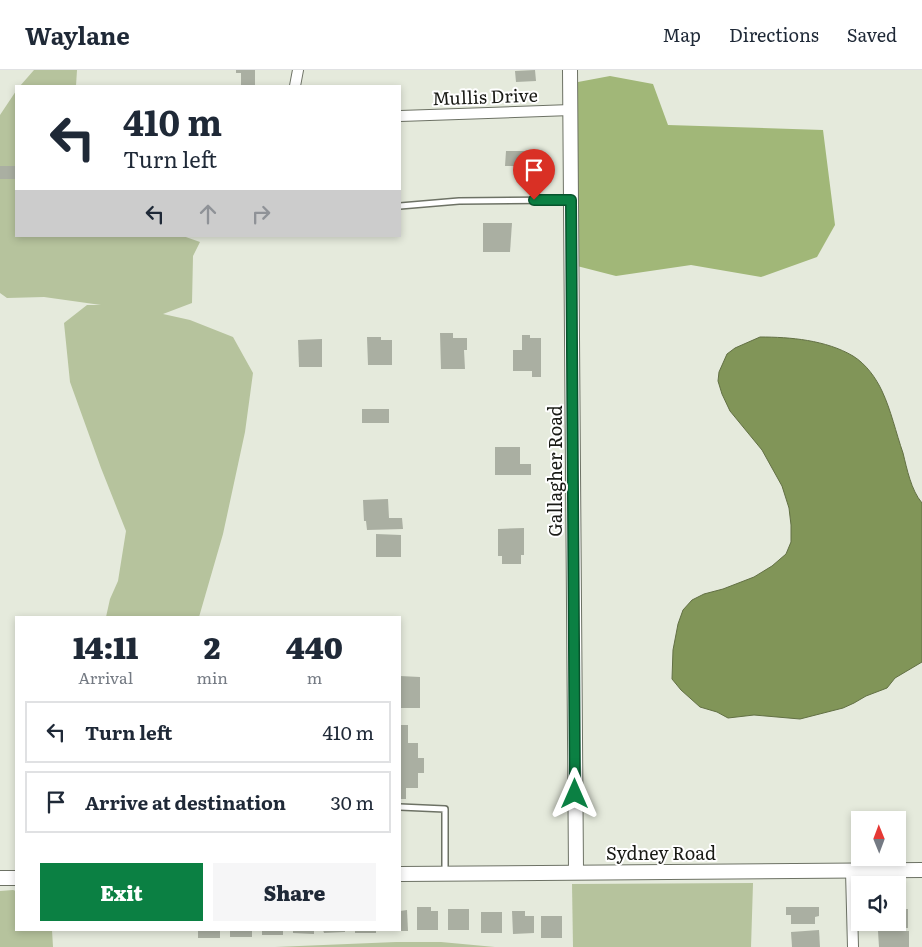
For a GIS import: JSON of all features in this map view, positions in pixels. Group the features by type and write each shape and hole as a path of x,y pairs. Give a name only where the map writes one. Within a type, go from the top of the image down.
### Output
{"street":[{"path":"295,85 298,70"},
{"name":"Gallagher Road","path":"570,70 576,871"},
{"name":"Mullis Drive","path":"401,116 571,110"},
{"name":"Sydney Road","path":"401,874 576,871 922,870"},
{"path":"851,871 853,947"},
{"path":"0,878 15,878"}],"lane":[{"path":"401,206 459,201 571,200"},
{"path":"401,807 445,809 445,873"}],"shaded area":[{"path":"34,70 77,70 76,85 21,85"},
{"path":"610,76 653,84 668,125 823,130 835,225 817,257 761,277 691,265 616,276 577,266 578,82"},
{"path":"15,92 15,237 186,237 200,242 193,256 192,303 163,314 190,320 233,337 253,373 245,432 223,534 199,616 106,616 110,599 118,581 126,531 70,382 64,323 87,305 101,305 44,297 7,298 0,293 0,115"},
{"path":"760,337 808,340 831,346 858,359 866,367 877,381 885,398 910,479 922,503 922,662 895,678 887,688 843,708 800,719 754,715 728,718 717,712 700,707 672,679 673,650 683,610 692,600 704,594 754,577 772,566 786,554 791,542 789,508 782,486 762,450 730,411 718,381 719,372 727,354 735,348"},
{"path":"753,883 751,947 573,947 572,884"},
{"path":"0,891 15,891 15,931 52,931 53,947 0,947"},
{"path":"441,942 495,947 275,947"}],"building":[{"path":"236,70 255,70 255,85 241,85 241,73 236,73"},
{"path":"535,70 536,81 516,82 515,71"},
{"path":"506,151 525,151 525,156 531,156 531,166 505,166"},
{"path":"0,166 15,166 15,179 0,179"},
{"path":"483,223 512,223 510,252 483,252"},
{"path":"440,333 453,333 453,338 467,338 467,350 464,350 465,369 441,369"},
{"path":"522,335 530,335 530,338 541,338 541,377 532,377 532,371 513,371 513,350 522,350"},
{"path":"367,337 381,337 381,340 392,340 392,365 368,365"},
{"path":"322,339 322,367 299,367 298,340"},
{"path":"362,409 389,409 389,423 362,423"},
{"path":"495,447 520,447 520,464 531,464 531,475 495,475"},
{"path":"388,499 389,518 402,518 403,529 367,530 366,521 364,521 363,500"},
{"path":"524,528 524,555 521,555 521,564 502,564 502,556 498,556 498,529"},
{"path":"376,534 401,535 401,557 376,557"},
{"path":"401,676 420,677 420,708 401,708"},
{"path":"401,725 408,725 408,743 418,743 418,758 424,758 424,773 418,773 418,788 406,788 406,799 401,799"},
{"path":"417,907 431,907 431,911 438,911 438,930 417,930"},
{"path":"786,907 819,907 819,916 815,917 815,924 791,924 791,915 786,915"},
{"path":"448,909 469,909 469,930 448,930"},
{"path":"906,909 908,909 908,928 906,928"},
{"path":"407,910 408,931 401,931 401,911"},
{"path":"512,911 525,911 525,916 534,916 534,933 513,934"},
{"path":"481,912 502,912 502,933 481,933"},
{"path":"541,916 562,916 562,938 541,938"},
{"path":"819,930 820,947 792,947 791,932"},
{"path":"198,931 220,931 220,938 198,938"},
{"path":"230,931 252,931 252,937 230,937"},
{"path":"262,931 283,931 283,935 262,935"},
{"path":"293,931 314,931 314,934 293,933"},
{"path":"323,931 345,931 345,932 324,933"},
{"path":"355,931 376,931 376,933 355,933"},
{"path":"878,931 909,931 909,947 879,947"}],"route":[{"path":"534,200 571,200 575,794"}]}
